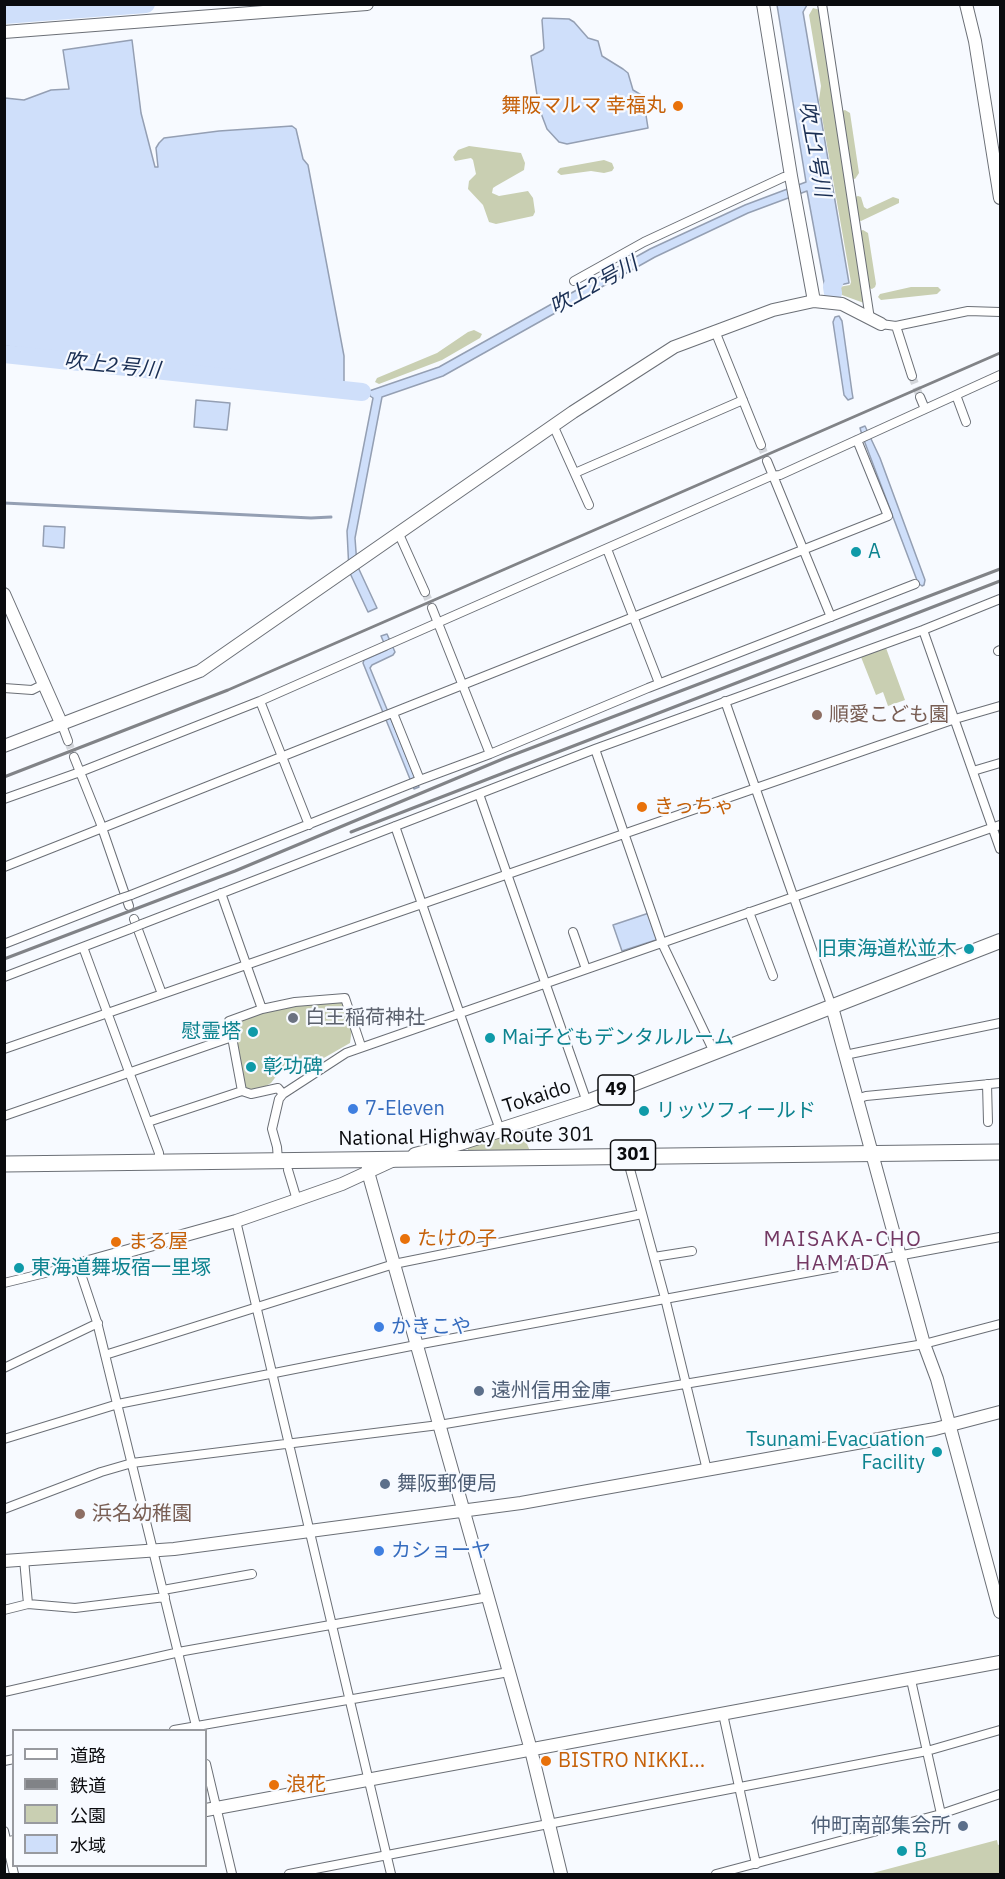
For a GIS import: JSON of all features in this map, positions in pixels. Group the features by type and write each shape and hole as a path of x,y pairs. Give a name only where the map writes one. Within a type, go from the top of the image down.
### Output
{"highway":[{"name":"National Highway Route 301","path":"4,1164 159,1162 368,1166 396,1160 1000,1152"}],"main road":[{"name":"Tokaido","path":"396,1160 433,1151 587,1102 1000,941"}],"street":[{"path":"4,32 367,4"},
{"path":"763,4 813,301"},
{"path":"822,4 875,321"},
{"path":"966,4 975,41 1000,198"},
{"path":"574,281 644,242 784,177 791,180"},
{"path":"4,746 200,671 398,532 667,351 772,310 813,301 842,304 875,321 896,326 968,311 1000,312"},
{"path":"896,326 912,376"},
{"path":"715,331 761,445"},
{"path":"4,799 80,772 260,701 1000,375"},
{"path":"956,395 966,422"},
{"path":"920,396 925,409"},
{"path":"575,473 743,400"},
{"path":"553,426 589,505"},
{"path":"4,867 888,516 863,437"},
{"path":"767,461 831,617"},
{"path":"398,532 425,592"},
{"path":"607,549 659,683"},
{"path":"4,944 490,754 659,683 915,584"},
{"path":"4,594 68,741"},
{"path":"4,976 83,947 130,928 138,922 221,893 725,701 923,630 1000,599"},
{"path":"432,608 490,754"},
{"path":"923,630 973,771 997,826 1000,849"},
{"path":"4,688 32,690 44,684"},
{"path":"260,701 309,825"},
{"path":"725,701 832,1006 924,1344 938,1380 1000,1612"},
{"path":"4,1049 955,719 1000,706"},
{"path":"389,714 416,781"},
{"path":"596,749 662,943 714,1052"},
{"path":"74,757 129,906"},
{"path":"973,771 1000,763"},
{"path":"479,794 587,1102"},
{"path":"395,826 500,1130"},
{"path":"297,1200 272,1129 277,1102 283,1094 336,1058 361,1046 997,826"},
{"path":"221,893 262,1009"},
{"path":"749,912 773,976"},
{"path":"138,922 162,994"},
{"path":"573,932 586,969"},
{"path":"83,947 159,1153 159,1162"},
{"path":"242,1091 228,1021 262,1009 295,1002 345,998 361,1046"},
{"path":"845,1055 1000,1023"},
{"path":"4,1116 231,1037"},
{"path":"857,1099 1000,1083"},
{"path":"987,1084 988,1122"},
{"path":"148,1122 242,1091 251,1094 278,1088 283,1094"},
{"path":"630,1156 630,1169 665,1298 707,1470"},
{"path":"4,1283 236,1221 297,1200 368,1166 416,1345 531,1750 561,1875"},
{"path":"105,1355 394,1264 642,1214"},
{"path":"236,1221 391,1875"},
{"path":"4,1440 117,1404 416,1345 1000,1237"},
{"path":"654,1257 692,1251"},
{"path":"78,1265 98,1323 197,1729 509,1672"},
{"path":"4,1368 98,1323"},
{"path":"4,1509 101,1472 132,1463 439,1425 924,1344 1000,1324"},
{"path":"4,1561 153,1550 521,1503 950,1425 1000,1412"},
{"path":"24,1559 28,1604"},
{"path":"4,1610 28,1604 75,1608 164,1594 252,1574"},
{"path":"4,1692 178,1652 488,1597"},
{"path":"211,1809 1000,1662"},
{"path":"911,1680 941,1814"},
{"path":"723,1714 756,1864"},
{"path":"289,1875 927,1751 1000,1730"},
{"path":"207,1773 211,1809 232,1875"},
{"path":"716,1875 941,1814 1000,1794"},
{"path":"4,1831 12,1864"}],"green space":[{"path":"813,8 820,10 864,303 842,295 837,290 839,287 850,285 851,282 819,100 821,86 809,15"},
{"path":"842,111 850,113 859,173 855,179 852,178"},
{"path":"469,146 521,153 525,163 524,170 493,188 492,193 499,196 528,191 533,198 535,212 533,216 496,224 489,222 483,205 468,189 469,181 476,174 473,160 471,158 455,161 453,157 458,150"},
{"path":"604,160 612,163 614,168 612,171 561,175 557,172 560,168"},
{"path":"855,197 861,197 867,209 893,197 899,199 899,203 861,221 858,220"},
{"path":"860,231 868,233 876,284 872,289 869,288"},
{"path":"911,287 938,287 941,290 937,294 881,300 878,297 880,294"},
{"path":"474,330 482,334 480,338 442,360 379,384 375,382 377,378 437,353"},
{"path":"886,648 905,700 888,706 883,692 876,695 861,657"},
{"path":"337,1002 345,1006 352,1029 350,1043 308,1067 299,1061 287,1062 271,1083 264,1087 251,1091 244,1086 234,1026 236,1023 263,1012 295,1005"},
{"path":"522,1128 522,1136 527,1137 530,1151 468,1152 468,1146"},
{"path":"997,1840 998,1845 1000,1844 1000,1874 869,1874"}],"water":[{"path":"777,5 807,5 803,12 849,283 825,288 807,191 748,213 655,257 443,376 382,397 355,538 357,565 377,608 368,612 349,571 347,531 373,398 369,391 439,367 650,249 745,205 806,182"},
{"path":"543,18 569,19 588,38 598,41 602,56 628,73 633,90 643,96 648,128 567,144 559,142 547,129 539,108 531,56 544,48"},
{"path":"132,40 141,113 155,167 158,167 156,148 164,138 219,131 292,126 296,129 303,159 308,165 344,356 344,384 5,346 5,98 24,100 51,90 69,89 63,50"},
{"path":"839,316 842,321 853,398 848,400 844,395 833,322 835,317"},
{"path":"196,400 230,403 227,430 194,427"},
{"path":"865,426 880,458 925,580 922,586 918,583 862,435 860,428"},
{"path":"44,526 65,527 64,548 43,546"},
{"path":"387,634 395,652 370,668 419,787 414,789 363,663 364,660 387,650 381,636"},
{"path":"649,913 658,937 656,940 622,951 613,925"}],"waterway":[{"path":"4,15 146,4"},
{"name":"吹上1号川","path":"833,263 836,278 832,287 833,293"},
{"name":"吹上2号川","path":"4,354 362,392"},
{"path":"4,503 311,518 331,517"}],"tunnel":[{"path":"912,376 920,397"},
{"path":"761,445 767,461"},
{"path":"425,592 432,608"},
{"path":"68,741 74,757"}],"railway":[{"path":"4,777 228,690 1000,353"},
{"path":"4,959 235,871 505,758 1000,569"},
{"path":"351,832 1000,581"}],"place":[{"name":"舞阪マルマ 幸福丸","path":"678,106"},
{"name":"A","path":"856,552"},
{"name":"順愛こども園","path":"817,715"},
{"name":"きっちゃ","path":"642,807"},
{"name":"旧東海道松並木","path":"969,949"},
{"name":"白王稲荷神社","path":"293,1018"},
{"name":"慰霊塔","path":"253,1032"},
{"name":"Mai子どもデンタルルーム","path":"490,1038"},
{"name":"彰功碑","path":"251,1067"},
{"name":"7-Eleven","path":"353,1109"},
{"name":"リッツフィールド","path":"644,1111"},
{"name":"たけの子","path":"405,1239"},
{"name":"まる屋","path":"116,1242"},
{"name":"東海道舞坂宿一里塚","path":"19,1268"},
{"name":"かきこや","path":"379,1327"},
{"name":"遠州信用金庫","path":"479,1391"},
{"name":"Tsunami Evacuation Facility","path":"937,1452"},
{"name":"舞阪郵便局","path":"385,1484"},
{"name":"浜名幼稚園","path":"80,1514"},
{"name":"カショーヤ","path":"379,1551"},
{"name":"BISTRO NIKKI...","path":"546,1761"},
{"name":"浪花","path":"274,1785"},
{"name":"仲町南部集会所","path":"963,1826"},
{"name":"B","path":"902,1851"}],"district":[{"name":"MAISAKA-CHO HAMADA","path":"843,1252"}]}
